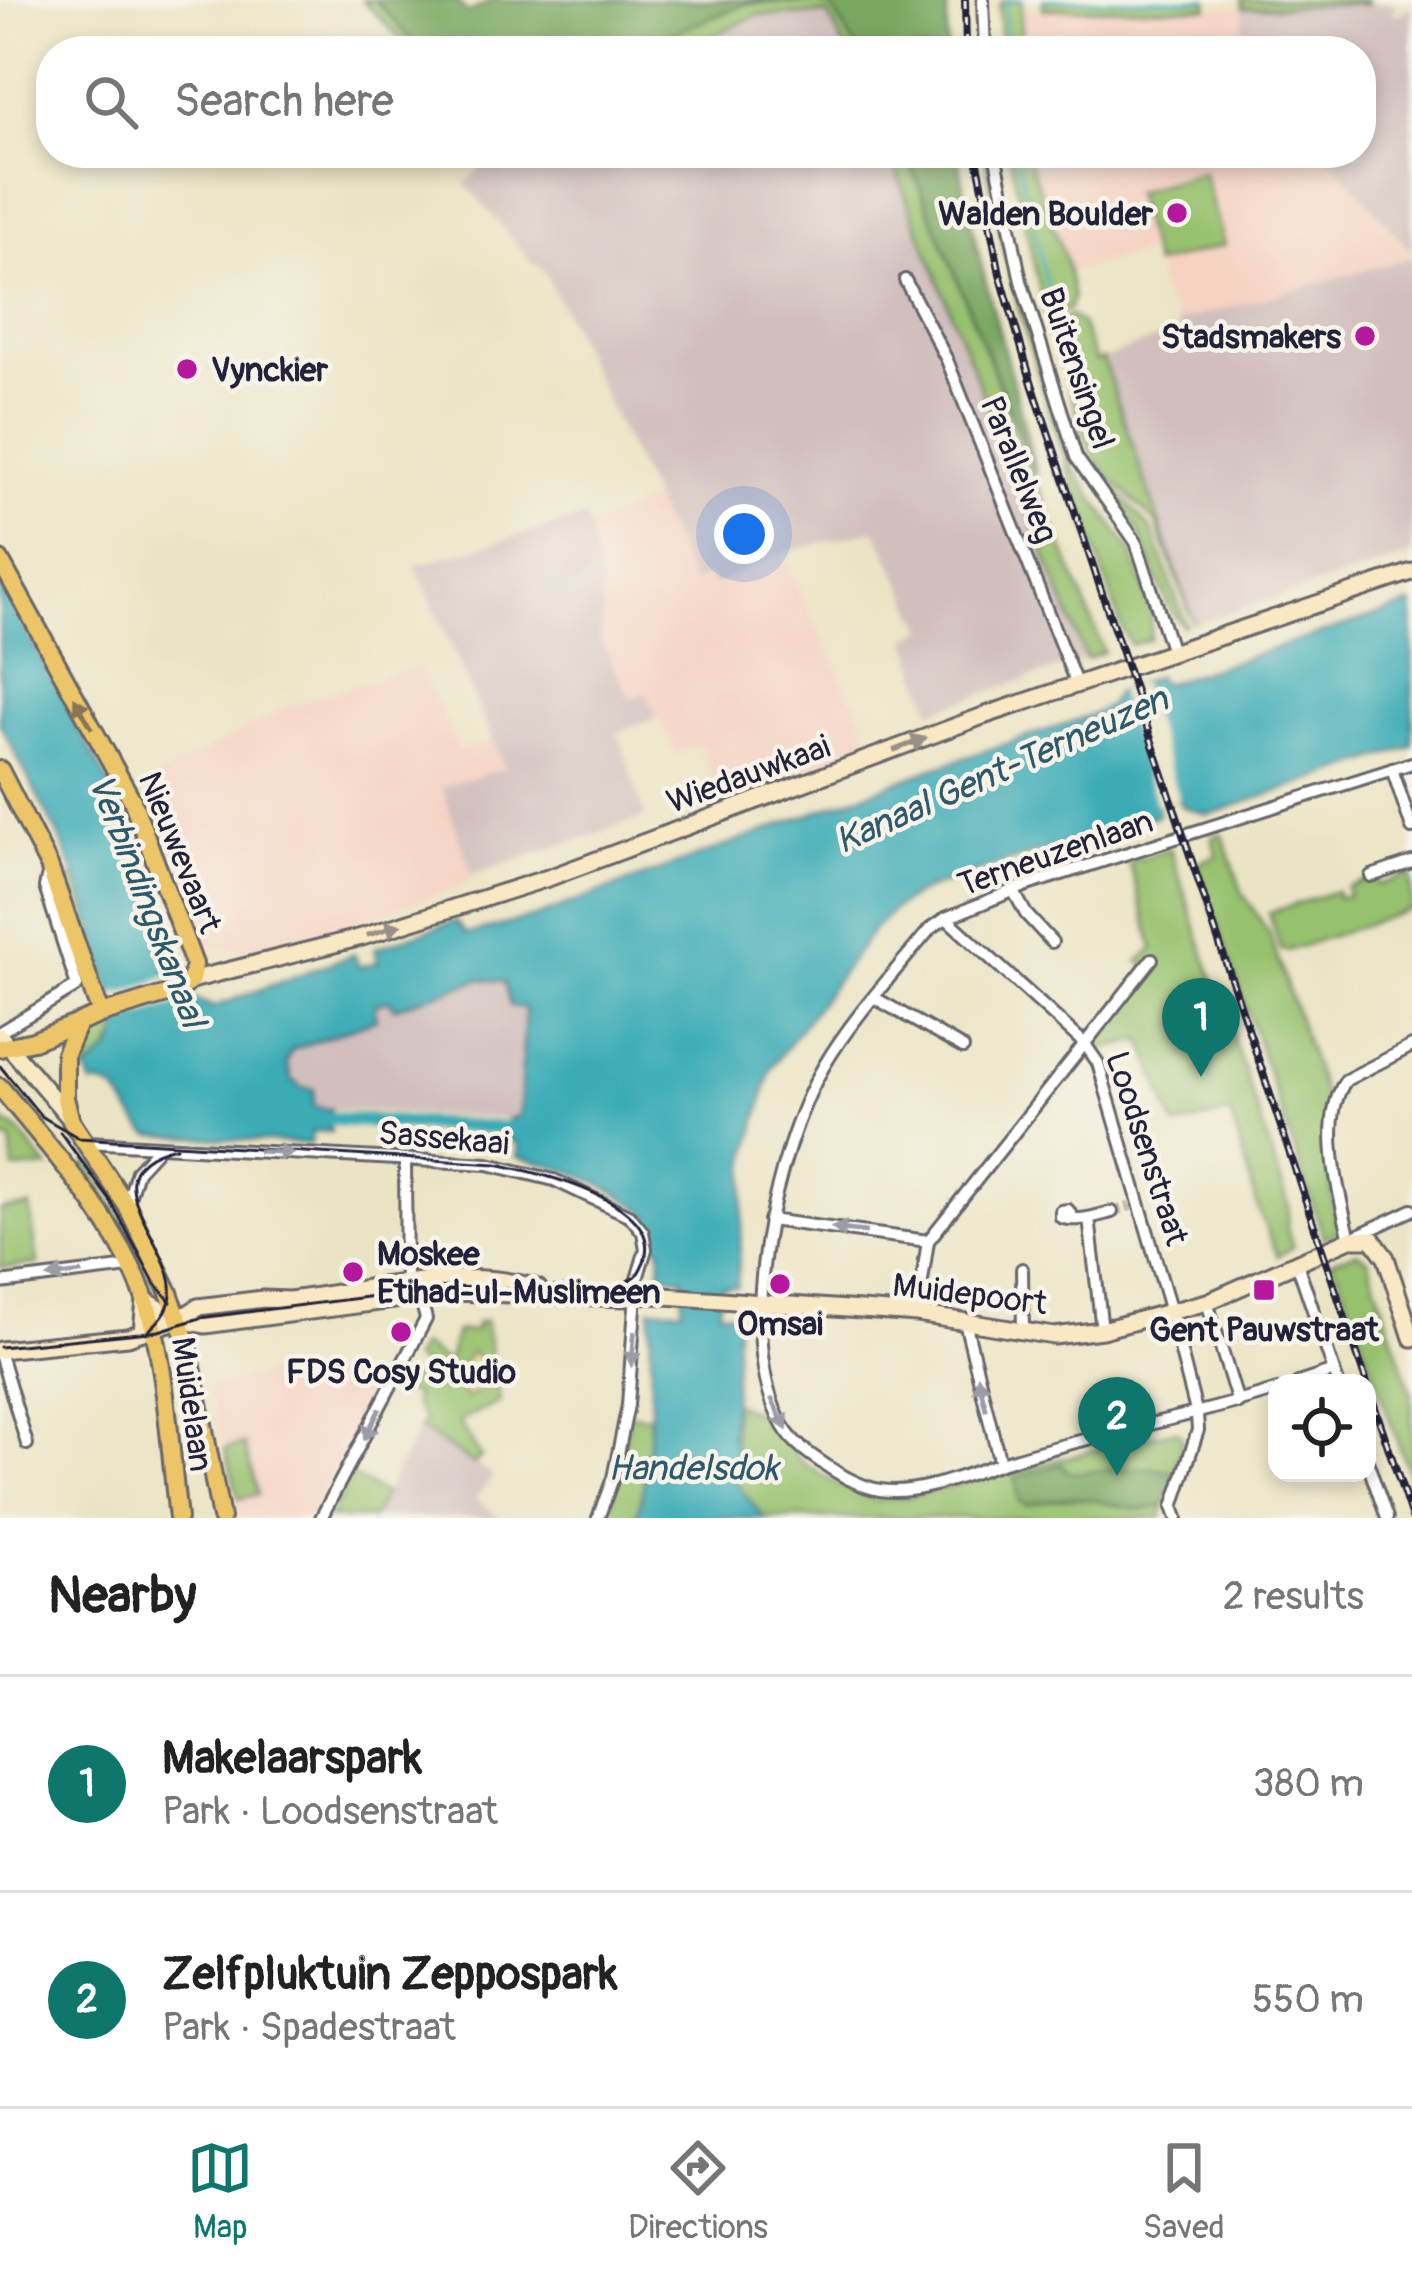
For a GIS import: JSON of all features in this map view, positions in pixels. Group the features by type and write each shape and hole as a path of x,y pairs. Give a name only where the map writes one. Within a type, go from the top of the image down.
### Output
{"main road":[{"name":"Nieuwevaart","path":"0,560 132,800 194,964 185,985"},
{"path":"0,770 49,866 109,1012"},
{"name":"Wiedauwkaai","path":"2,1043 58,1033 185,985"},
{"path":"71,1120 65,1098 65,1054 78,1022"},
{"name":"Muidelaan","path":"0,1087 106,1224 145,1300 178,1518"},
{"name":"Muidelaan","path":"71,1120 128,1206 162,1277 188,1346 221,1518"}],"street":[{"path":"983,0 984,36"},
{"name":"Buitensingel","path":"998,168 1021,281 1076,457 1136,542 1172,652"},
{"name":"Parallelweg","path":"905,280 946,360 1076,683"},
{"name":"Wiedauwkaai","path":"185,985 362,937 551,877 1076,683 1412,572"},
{"name":"Terneuzenlaan","path":"1268,1393 974,1473 895,1490 865,1486 797,1445 784,1428 766,1384 761,1362 762,1301 769,1220 794,1137 824,1065 931,928 1012,890 1412,763"},
{"path":"1392,770 1412,828"},
{"path":"1371,876 1412,862"},
{"path":"49,866 45,887 77,986 2,1043 71,1120"},
{"path":"1012,890 1052,942"},
{"name":"Loodsenstraat","path":"946,918 1085,1044 1098,1063 1197,1415"},
{"path":"916,1313 928,1240 1153,959"},
{"path":"875,998 963,1048"},
{"path":"1350,1239 1334,1154 1336,1104 1346,1080 1412,1046"},
{"path":"0,1110 23,1116"},
{"name":"Sassekaai","path":"87,1142 488,1164 579,1189 625,1213 639,1225 646,1244 628,1405 613,1478 598,1518"},
{"path":"128,1206 136,1171 159,1147"},
{"path":"321,1518 426,1319 410,1293 405,1159"},
{"path":"1350,1239 1412,1210"},
{"path":"1074,1219 1112,1212"},
{"path":"1090,1218 1102,1330"},
{"path":"769,1220 928,1240"},
{"path":"1350,1239 1372,1239 1381,1246 1412,1338"},
{"name":"Muidepoort","path":"178,1320 206,1324 410,1293 627,1298 640,1294 916,1313 1054,1336 1102,1330 1207,1302 1350,1239"},
{"path":"1297,1264 1335,1374"},
{"path":"0,1283 129,1268"},
{"path":"1022,1269 1024,1331"},
{"path":"145,1300 178,1320"},
{"path":"1207,1302 1238,1402"},
{"path":"27,1444 0,1352 128,1337 178,1320"},
{"path":"964,1322 1000,1463"},
{"path":"1177,1518 1173,1508 1198,1430 1197,1415"},
{"path":"1374,1482 1387,1518"}],"shaded area":[{"path":"1394,3 1394,16 1412,7 1412,253 1339,168 1376,168 1376,36 1248,36 1243,30 1243,8"},
{"path":"1243,8 1243,30 1248,36 1021,36 1022,9"},
{"path":"829,14 839,36 712,36 757,15"},
{"path":"482,168 895,168 1086,659 932,711 908,638 925,629 875,529 783,553 713,586 708,576 693,583 546,274 465,183"},
{"path":"1032,168 1338,168 1412,257 1177,322 1172,305 1166,307 1150,251 1066,273 1065,257"},
{"path":"1412,257 1412,555 1194,624 1103,359 1178,330 1177,322"},
{"path":"653,499 693,582 708,575 713,586 783,553 856,699 872,742 840,758 721,799 699,744 675,754 646,693 630,700 601,640 603,606 588,527"},
{"path":"586,517 603,595 599,597 601,640 630,699 646,693 658,718 618,732 645,817 472,875 442,787 505,768 415,565"},
{"path":"419,666 459,750 496,740 505,769 442,787 472,875 459,887 347,929 253,953 207,945 181,875 177,875 149,782 287,706"},
{"path":"481,979 504,982 510,996 525,1007 516,1119 315,1108 314,1089 291,1079 287,1063 291,1050 375,1019 374,1004 389,1000 395,1008"},
{"path":"288,1369 348,1376 374,1393 308,1518 240,1518 209,1388"},
{"path":"419,1428 493,1476 475,1499 500,1518 372,1518"}],"green space":[{"path":"362,0 375,0 408,36 397,36"},
{"path":"375,0 455,0 468,13 492,0 947,0 947,36 849,36 832,7 819,2 748,3 664,36 408,36"},
{"path":"1004,0 1022,0 1021,36 1000,36 999,5"},
{"path":"1043,0 1208,0 1208,8 1043,9"},
{"path":"1242,0 1368,0 1367,4 1243,8"},
{"path":"819,2 832,7 849,36 839,36 828,14 757,15 712,36 664,36 748,3"},
{"path":"895,168 913,168 915,173 1104,652 1086,659"},
{"path":"912,168 961,168 1036,474"},
{"path":"988,168 1026,322 1074,470 1131,551 1151,609 1150,639 1130,645 1121,626 1026,333"},
{"path":"1012,168 1032,168 1065,258 1073,297 1068,310 1045,313"},
{"name":"Walden Boulder","path":"1203,172 1224,245 1154,265 1134,192"},
{"path":"1070,316 1082,325 1095,361 1103,359 1194,624 1156,523 1104,471 1087,444 1048,324"},
{"path":"1092,463 1152,531 1186,625 1169,608 1138,530"},
{"path":"108,782 138,837 170,918 179,954 173,972"},
{"path":"1222,833 1243,894 1269,933 1323,1093 1332,1104 1326,1108 1326,1154 1338,1232 1324,1238 1197,863 1217,856 1212,837"},
{"path":"1170,849 1289,1206 1287,1228 1293,1247 1278,1256 1260,1214 1230,1113 1175,1127 1142,1040 1103,1049 1097,1036 1153,971 1139,961 1154,949 1129,862"},
{"path":"1410,874 1412,909 1281,950 1269,913 1336,891 1338,898 1348,895 1347,887 1375,877 1378,885"},
{"path":"76,877 114,993 99,982 63,881"},
{"path":"122,1022 104,1056 86,1071 81,1068 84,1041"},
{"path":"0,1120 18,1130 48,1168 14,1170 11,1139 0,1140"},
{"path":"88,1163 134,1236 159,1291 154,1292 114,1213 78,1171"},
{"path":"30,1207 38,1264 1,1268 0,1210"},
{"path":"1357,1252 1368,1259 1412,1395 1412,1483 1376,1374 1331,1261"},
{"path":"485,1321 500,1402 459,1422 481,1457 473,1464 419,1428 425,1423 413,1402 416,1396 398,1389 405,1375 434,1391 441,1376 413,1360 421,1345 447,1363 456,1332 477,1330 476,1323"},
{"path":"733,1403 770,1418 800,1461 875,1500 907,1497 1173,1431 1183,1441 1161,1518 764,1518 735,1482"},
{"path":"629,1414 652,1416 642,1497 636,1518 606,1518 615,1491"},
{"path":"244,1444 258,1494 239,1499 225,1449"},
{"path":"1062,1464 1069,1473 1151,1468 1174,1472 1165,1505 1155,1508 1078,1498 1025,1505 1019,1501 1015,1477"},
{"path":"352,1476 384,1494 372,1518 329,1518"}],"sand":[{"path":"471,1352 480,1360 481,1389 466,1399 454,1377"}],"water":[{"path":"0,583 108,782 184,1002 196,999 214,1007 354,954 359,967 378,962 375,948 455,921 467,934 535,917 928,770 1087,717 1109,705 1116,692 1157,676 1167,683 1412,604 1412,747 1208,815 1182,806 1179,798 1157,805 1158,815 950,881 918,893 893,910 771,1068 747,1160 737,1286 721,1286 719,1311 737,1313 731,1435 746,1474 736,1483 764,1518 636,1518 649,1440 651,1308 682,1309 683,1278 660,1274 661,1247 654,1246 649,1215 587,1178 517,1157 517,1142 507,1141 508,1119 519,1116 525,1008 510,1006 504,982 481,979 394,1008 390,1000 375,1004 376,1019 292,1050 287,1063 291,1079 314,1089 314,1107 331,1109 327,1119 331,1132 312,1131 311,1144 151,1135 111,1089 92,1085 86,1071 113,1048 121,1022 83,894 0,724"}],"pier":[{"path":"1140,682 1179,799 1157,806 1118,690"},
{"path":"175,973 184,1002 120,1022 113,993"}],"waterway":[{"path":"1042,0 1208,0"},
{"path":"1006,36 1005,2 1023,1"},
{"path":"1020,168 1055,320 1094,443"},
{"name":"Verbindingskanaal","path":"310,1118 522,1129"}],"tunnel":[{"path":"1112,1212 1131,1206"}],"tram line":[{"path":"0,1066 41,1116 79,1138 496,1164 544,1175 602,1197 626,1212 642,1230 646,1251 636,1276 609,1291 447,1287 200,1318 159,1331 0,1347"},
{"path":"60,1132 110,1200 154,1282 171,1302"},
{"path":"146,1333 165,1312 171,1295 169,1276 139,1211 133,1190 135,1172 148,1157 176,1147"}],"railway":[{"path":"965,0 966,36"},
{"path":"979,168 1000,274 1032,384 1412,1518"}],"place":[{"name":"Walden Boulder","path":"1177,213"},
{"name":"Stadsmakers","path":"1365,336"},
{"name":"Vynckier","path":"187,369"},
{"name":"Makelaarspark","path":"1201,1077"},
{"name":"Moskee Etihad-ul-Muslimeen","path":"353,1272"},
{"name":"Omsai","path":"780,1284"},
{"name":"Gent Pauwstraat","path":"1264,1290"},
{"name":"FDS Cosy Studio","path":"401,1332"},
{"name":"Zelfpluktuin Zeppospark","path":"1117,1476"}],"water label":[{"name":"Kanaal Gent-Terneuzen","path":"1001,769"},
{"name":"Handelsdok","path":"693,1467"}]}
